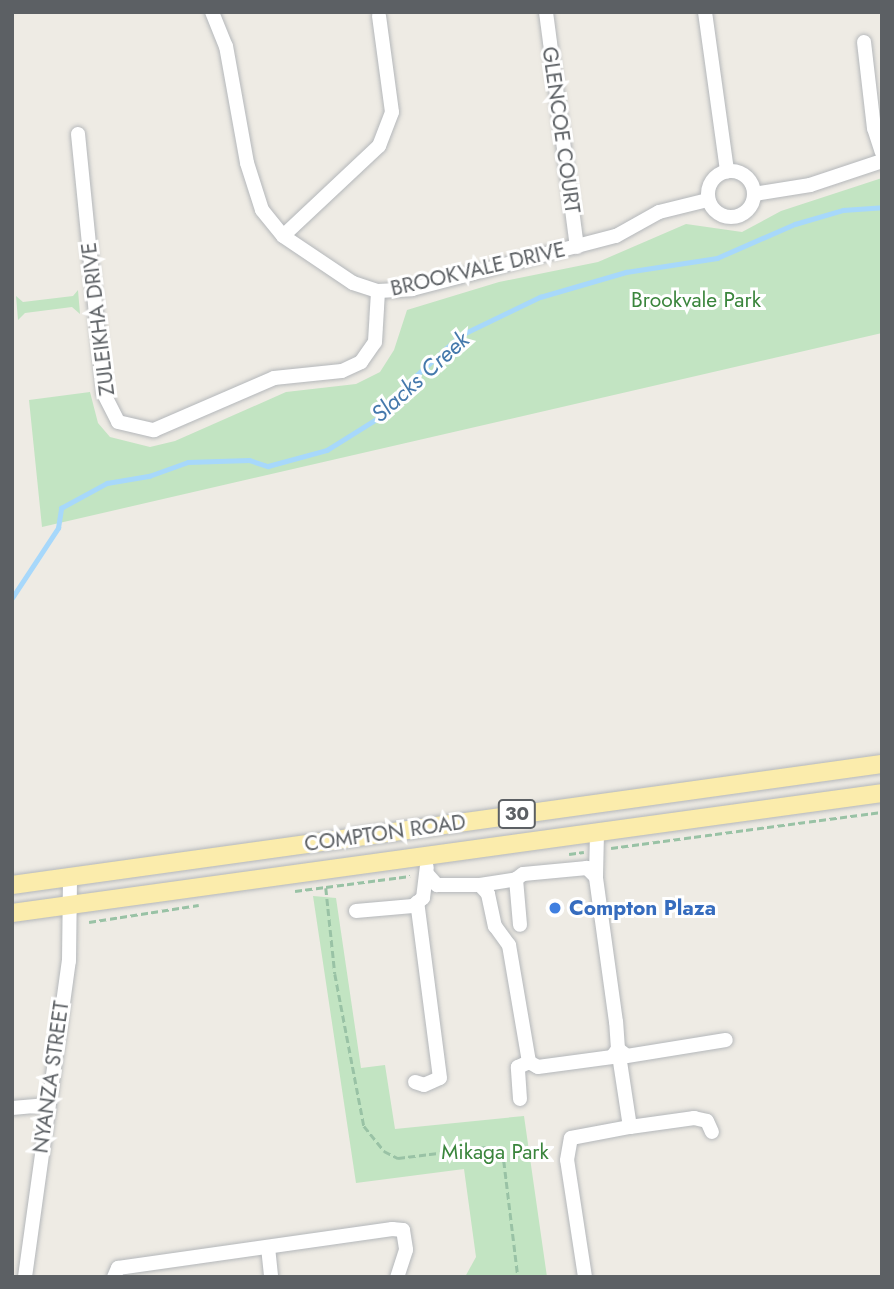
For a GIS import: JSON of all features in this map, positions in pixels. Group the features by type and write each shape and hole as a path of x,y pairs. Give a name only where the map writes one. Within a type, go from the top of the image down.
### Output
{"main road":[{"name":"COMPTON ROAD","path":"12,885 882,764"},
{"name":"COMPTON ROAD","path":"12,913 882,793"}],"street":[{"name":"BROOKVALE DRIVE","path":"212,12 226,46 254,185 262,210 283,236 353,283 378,291 412,289 489,265 577,247 631,230 660,212 708,200"},
{"name":"GLENCOE COURT","path":"545,12 577,247"},
{"path":"705,12 727,172"},
{"path":"283,236 379,146 392,111 379,16"},
{"path":"864,42 874,128 882,152"},
{"name":"ZULEIKHA DRIVE","path":"78,134 104,394 118,422 154,430 274,378 342,371 361,362 374,342 378,291"},
{"path":"754,194 810,185 882,161"},
{"path":"727,172 749,179 754,194 750,208 738,217 716,212 708,200 714,178 727,172"},
{"path":"597,832 596,877 630,1127"},
{"path":"356,911 417,902 423,898 427,855"},
{"path":"426,874 437,885 480,885 516,879 540,869 574,872 587,868 596,877"},
{"name":"NYANZA STREET","path":"25,1277 46,1105 69,961 72,905 70,877"},
{"path":"516,879 520,925"},
{"path":"480,885 488,894 495,926 509,945 529,1062"},
{"path":"415,1082 424,1085 439,1078 417,902"},
{"path":"618,1049 627,1056 726,1040"},
{"path":"529,1062 538,1067 612,1057 618,1049"},
{"path":"520,1099 518,1067 529,1062"},
{"path":"12,1108 46,1105"},
{"path":"585,1277 567,1160 571,1138 694,1118 707,1121 712,1132"},
{"path":"114,1277 118,1268 403,1230 406,1250 397,1277"},
{"path":"268,1247 271,1277"}],"path":[{"path":"558,856 882,812"},
{"path":"290,892 426,874"},
{"path":"326,888 335,974 364,1126 384,1151 398,1158 486,1147 504,1161 518,1277"},
{"path":"89,922 202,904"}],"green space":[{"name":"Brookvale Park","path":"882,178 882,333 42,527 29,400 90,392 98,423 110,437 150,447 175,441 286,392 356,384 380,372 394,350 407,310 499,282 598,262 686,224 742,232 781,211"},
{"path":"78,290 80,314 72,307 25,313 18,320 16,296 23,302 73,296"},
{"name":"Mikaga Park","path":"313,896 336,898 361,1068 385,1065 395,1129 524,1116 547,1277 465,1277 476,1257 464,1169 356,1183"}],"waterway":[{"name":"Slacks Creek","path":"12,598 58,528 61,508 107,483 149,476 188,462 249,460 268,466 327,450 391,410 409,382 461,335 540,297 626,272 717,258 795,224 843,210 882,207"}],"place":[{"name":"Compton Plaza","path":"555,908"}]}
